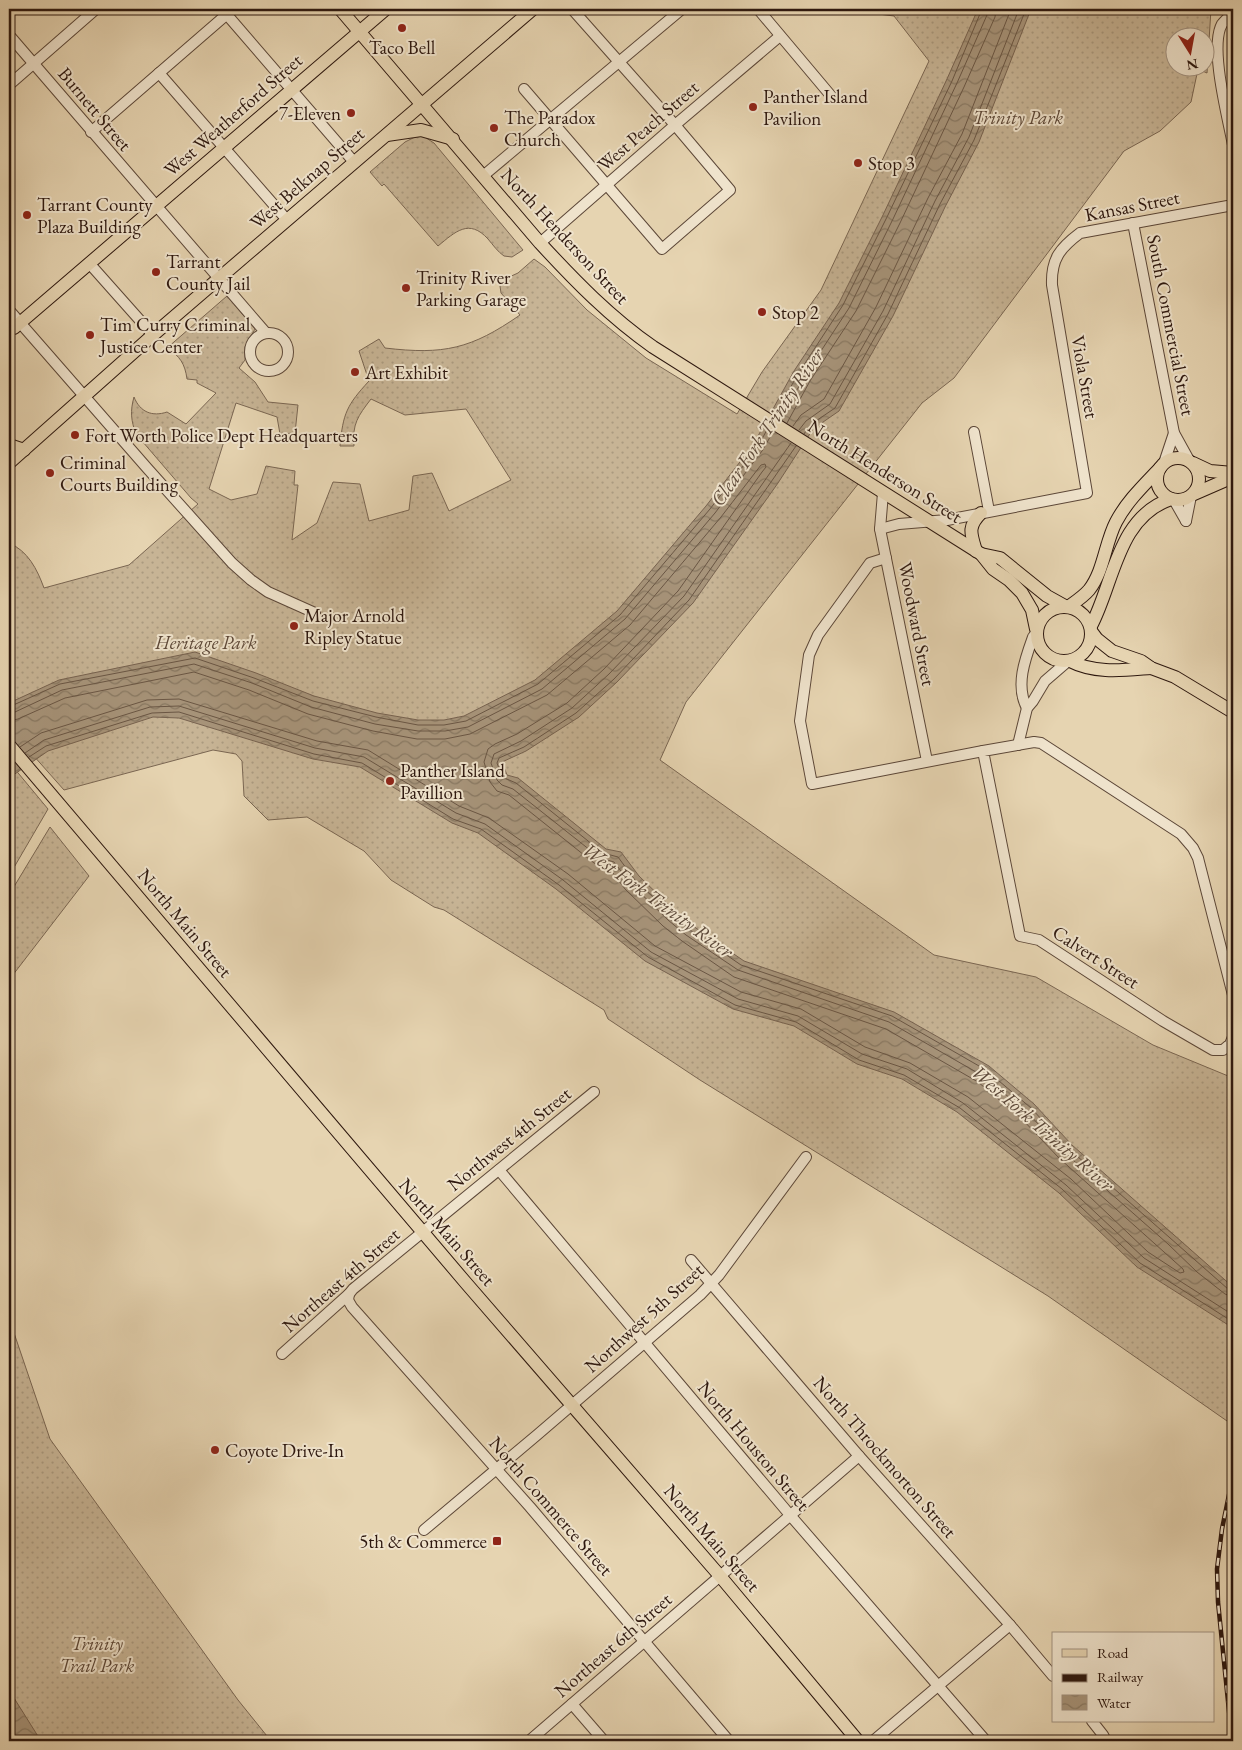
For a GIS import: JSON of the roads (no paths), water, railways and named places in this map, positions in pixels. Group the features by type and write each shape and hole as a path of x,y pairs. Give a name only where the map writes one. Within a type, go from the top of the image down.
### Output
{"main road":[{"name":"North Henderson Street","path":"340,9 424,102 540,243 574,280 614,318 652,347 978,552 993,569 1009,580 1022,594 1032,610 1036,631"},
{"name":"West Weatherford Street","path":"17,325 386,9"},
{"name":"West Belknap Street","path":"9,463 153,335 533,9"},
{"path":"385,135 422,130 453,139"},
{"path":"9,445 24,450"},
{"path":"1176,458 1210,472 1233,475 1186,499 1172,500 1155,505 1145,513 1130,530 1091,628 1091,639 1086,651 1080,657 1068,661 1058,661 1049,658 1042,651 1038,643 1036,631 1043,616 1051,610 1066,607 1087,592 1093,584 1106,543 1115,523 1126,505 1162,466 1176,458"},
{"path":"1191,463 1199,473 1200,479 1199,486 1192,495"},
{"path":"1162,466 1156,480 1161,492 1172,500"},
{"path":"978,552 971,527 974,519 985,512"},
{"name":"North Henderson Street","path":"978,552 1000,558 1044,594 1066,607"},
{"path":"1066,607 1077,610 1084,615 1097,639 1112,651 1141,661 1151,668 1175,678 1233,712"},
{"path":"1068,661 1081,667 1099,670 1151,668"},
{"name":"North Main Street","path":"9,745 423,1233 720,1576 858,1741"}],"street":[{"path":"9,85 96,9"},
{"path":"524,89 662,249 730,190 572,9"},
{"path":"483,176 682,9"},
{"path":"758,9 832,97"},
{"path":"91,132 228,11 354,162"},
{"path":"1233,13 1222,24 1217,56 1233,145"},
{"name":"Burnett Street","path":"9,34 91,132 266,333"},
{"name":"West Peach Street","path":"540,243 780,36"},
{"path":"159,73 287,220"},
{"name":"Kansas Street","path":"1053,266 1055,258 1067,243 1080,233 1233,205"},
{"name":"South Commercial Street","path":"1133,223 1174,433 1191,463"},
{"path":"89,263 153,335"},
{"name":"Viola Street","path":"985,512 1087,493 1052,285 1053,266"},
{"path":"9,310 17,325 84,396 237,568 268,592 315,613"},
{"path":"880,528 899,524 947,520 985,512 974,432"},
{"name":"South Commercial Street","path":"1162,466 1174,433"},
{"name":"Woodward Street","path":"883,493 880,528 927,761"},
{"path":"1172,500 1186,521 1192,495"},
{"path":"886,558 870,562 818,635 809,655 800,721 812,784 927,761 1034,742 1042,743 1181,834 1189,844 1198,858 1233,995"},
{"path":"1027,708 1022,700 1023,670 1036,631"},
{"path":"1018,745 1027,708 1045,681 1068,661"},
{"name":"Calvert Street","path":"983,752 1020,936 1039,940 1162,1021 1213,1050 1222,1050 1230,1044 1233,1037"},
{"name":"Northwest 4th Street","path":"423,1233 594,1092"},
{"name":"Northwest 5th Street","path":"424,1530 695,1300 724,1268 806,1157"},
{"name":"North Houston Street","path":"499,1170 790,1515 986,1741"},
{"name":"Northeast 4th Street","path":"282,1354 353,1289 423,1233"},
{"name":"North Throckmorton Street","path":"691,1260 859,1456 1052,1675"},
{"name":"North Commerce Street","path":"349,1294 348,1300 352,1308 496,1469 729,1741"},
{"name":"Northeast 6th Street","path":"529,1741 859,1456"},
{"path":"873,1741 1010,1625"},
{"path":"572,1704 604,1741"},
{"path":"1093,1722 1106,1741"}],"water":[{"path":"978,9 1031,9 979,142 945,207 893,316 839,411 813,429 778,483 693,603 617,682 579,717 526,751 502,762 507,775 518,778 606,849 621,852 639,876 676,912 744,961 894,1012 989,1066 1034,1104 1072,1145 1233,1287 1233,1328 1137,1267 1059,1193 957,1112 902,1079 857,1064 794,1026 733,1009 645,961 556,889 478,833 452,823 360,767 313,759 179,718 153,717 48,751 9,778 9,703 59,680 195,652 314,696 377,713 418,720 444,720 464,716 535,680 617,611 706,506 753,445 794,371 839,303 883,215"},
{"path":"9,1690 41,1741 9,1741"}],"railway":[{"path":"1232,1741 1218,1602 1217,1569 1222,1529 1233,1475"}],"place":[{"name":"Taco Bell","path":"402,28"},
{"name":"Panther Island Pavilion","path":"753,107"},
{"name":"7-Eleven","path":"351,113"},
{"name":"The Paradox Church","path":"494,128"},
{"name":"Stop 3","path":"858,163"},
{"name":"Tarrant County Plaza Building","path":"27,215"},
{"name":"Tarrant County Jail","path":"156,272"},
{"name":"Trinity River Parking Garage","path":"406,288"},
{"name":"Stop 2","path":"762,312"},
{"name":"Tim Curry Criminal Justice Center","path":"90,335"},
{"name":"Art Exhibit","path":"355,372"},
{"name":"Fort Worth Police Dept Headquarters","path":"75,435"},
{"name":"Criminal Courts Building","path":"50,473"},
{"name":"Major Arnold Ripley Statue","path":"294,626"},
{"name":"Panther Island Pavillion","path":"390,781"},
{"name":"Coyote Drive-In","path":"215,1450"},
{"name":"5th & Commerce","path":"497,1541"}],"park label":[{"name":"Trinity Park","path":"1018,117"},
{"name":"Heritage Park","path":"206,642"},
{"name":"Trinity Trail Park","path":"97,1654"}],"water label":[{"name":"Clear Fork Trinity River","path":"767,427"},
{"name":"West Fork Trinity River","path":"658,900"},
{"name":"West Fork Trinity River","path":"1043,1128"}]}
